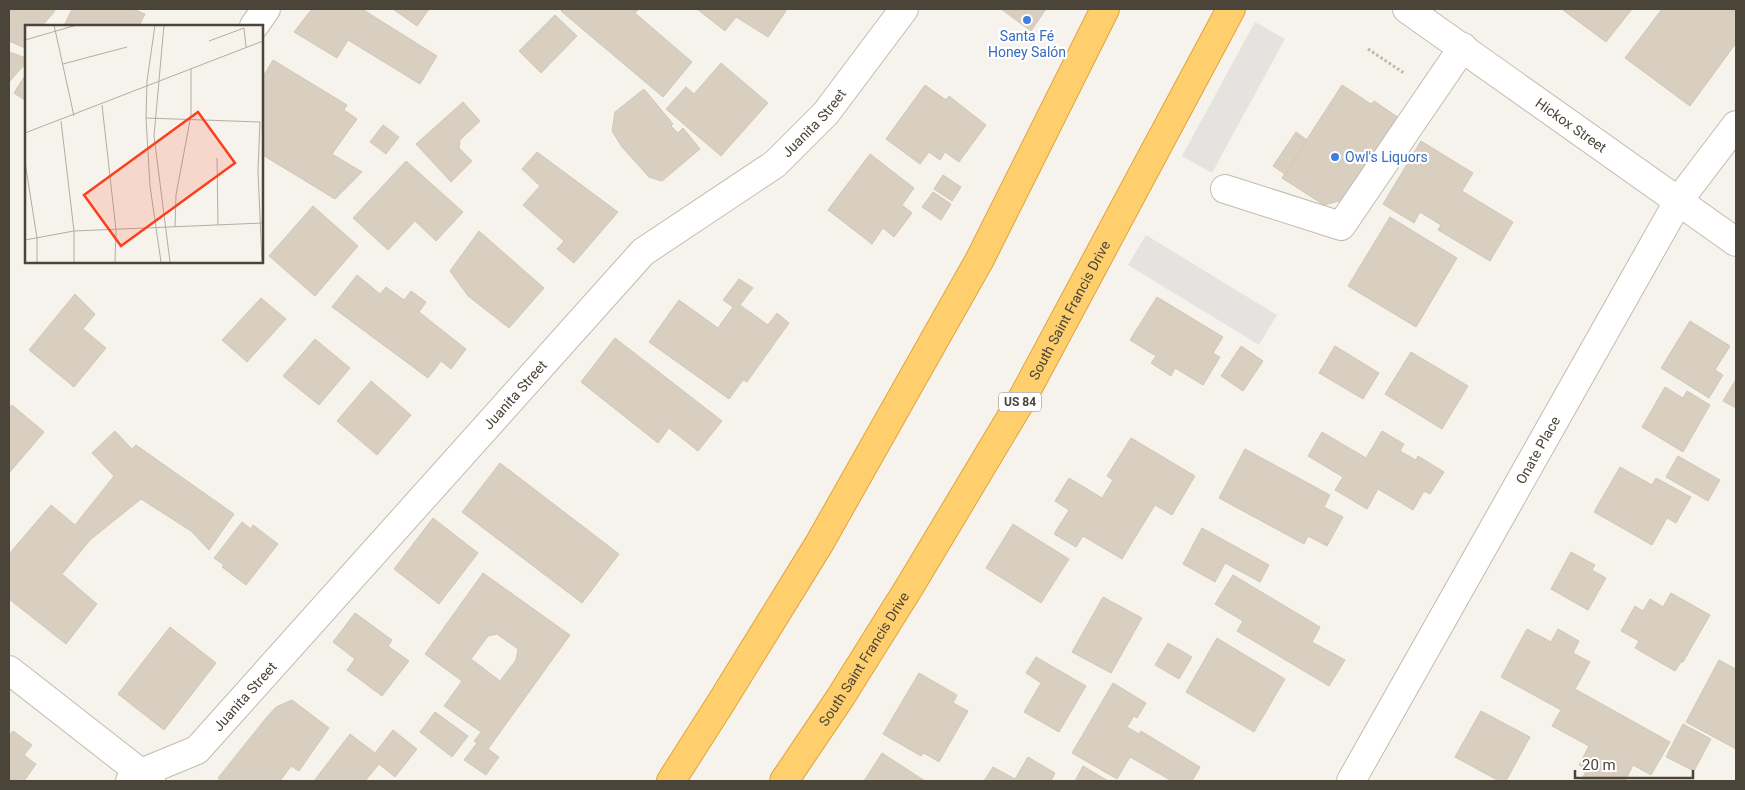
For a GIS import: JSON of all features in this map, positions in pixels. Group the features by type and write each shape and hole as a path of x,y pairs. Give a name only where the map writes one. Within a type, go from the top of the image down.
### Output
{"highway":[{"path":"670,781 722,701 818,544 980,259 1105,9"},
{"name":"South Saint Francis Drive","path":"784,781 840,698 900,602 1022,399 1231,9"}],"street":[{"path":"255,25 266,9"},
{"name":"Juanita Street","path":"141,779 197,750 643,252 775,164 826,113 904,9"},
{"name":"Hickox Street","path":"1407,9 1736,242"},
{"path":"1225,189 1341,226 1463,48"},
{"name":"Onate Place","path":"1351,781 1679,200 1736,125"},
{"path":"9,670 141,779"}],"path":[{"path":"1368,49 1409,76"}],"shaded area":[{"path":"1255,22 1285,39 1212,173 1182,156"},
{"path":"1146,235 1277,315 1259,345 1128,265"}],"building":[{"path":"9,9 52,9 55,11 43,25 25,25 25,48 9,41"},
{"path":"72,9 133,9 145,14 140,25 64,25"},
{"path":"312,9 362,9 437,56 420,84 348,40 337,58 294,32"},
{"path":"393,9 429,9 417,26"},
{"path":"563,9 639,9 635,13 692,62 663,97 561,11"},
{"path":"697,9 782,9 786,11 768,37 736,17 725,31"},
{"name":"Santa Fé Honey Salón","path":"1001,9 1046,9 1031,31"},
{"path":"1564,9 1632,9 1606,42"},
{"path":"1662,9 1736,9 1736,43 1690,106 1625,58"},
{"path":"555,15 577,36 541,73 519,51"},
{"path":"9,52 25,58 25,64 9,82"},
{"path":"273,60 347,105 344,110 357,119 332,154 362,172 335,199 262,155 262,78"},
{"path":"721,63 768,103 721,156 666,109 686,87 694,94"},
{"path":"25,76 25,100 14,93"},
{"path":"925,85 946,100 949,96 986,125 959,162 945,152 940,160 929,152 920,164 886,139"},
{"name":"Owl's Liquors","path":"1342,85 1371,104 1374,101 1399,118 1347,199 1324,205 1282,178"},
{"path":"644,89 673,124 671,126 678,133 683,128 700,149 662,181 649,177 622,147 612,131 615,112"},
{"path":"463,102 480,121 460,140 459,148 472,161 451,182 416,144"},
{"path":"383,125 399,137 386,154 370,142"},
{"path":"1296,132 1307,140 1285,174 1273,166"},
{"path":"1421,141 1473,173 1462,191 1513,222 1490,261 1438,230 1441,225 1420,212 1414,223 1383,204"},
{"path":"537,152 618,212 574,263 557,249 564,241 523,205 540,186 522,169"},
{"path":"870,154 914,188 902,205 912,213 894,237 883,228 872,244 828,210"},
{"path":"406,161 463,212 436,241 415,221 388,250 353,218"},
{"path":"943,175 961,187 952,201 934,189"},
{"path":"933,192 951,204 941,220 922,207"},
{"path":"313,206 358,246 315,296 269,256"},
{"path":"1390,217 1457,258 1416,327 1348,286"},
{"path":"479,231 544,288 509,328 468,296 450,271"},
{"path":"357,275 380,294 386,287 404,300 411,291 426,302 419,312 466,349 451,369 441,361 428,378 332,307"},
{"path":"739,279 753,288 740,305 768,325 777,313 789,323 747,382 743,380 729,399 649,342 679,300 718,328 733,307 723,300"},
{"path":"75,294 95,314 83,329 106,348 74,387 29,350"},
{"path":"1157,297 1223,337 1213,353 1220,357 1203,385 1175,368 1171,376 1151,363 1156,356 1130,340"},
{"path":"261,298 286,319 247,362 222,340"},
{"path":"1690,321 1730,346 1715,370 1723,375 1709,398 1661,368"},
{"path":"615,338 722,421 698,451 669,428 658,443 581,382"},
{"path":"315,339 350,368 319,405 283,376"},
{"path":"1241,346 1263,361 1243,391 1221,376"},
{"path":"1335,346 1379,373 1363,399 1319,373"},
{"path":"1411,352 1468,386 1442,429 1385,394"},
{"path":"1736,379 1736,408 1723,401"},
{"path":"371,381 411,415 377,455 337,421"},
{"path":"1665,387 1683,398 1687,391 1710,405 1683,452 1642,427"},
{"path":"12,405 44,432 9,473 9,409"},
{"path":"115,431 132,449 136,445 234,514 209,550 191,531 141,499 90,540 62,574 97,604 66,644 9,599 9,554 51,505 75,525 114,476 92,453"},
{"path":"1382,431 1404,444 1400,451 1416,460 1418,456 1444,472 1430,494 1424,491 1413,510 1378,489 1367,509 1335,490 1343,477 1308,456 1322,432 1366,458"},
{"path":"1131,438 1195,476 1172,515 1155,505 1122,559 1083,536 1076,547 1054,534 1069,510 1055,501 1069,478 1102,498 1113,480 1107,476"},
{"path":"1245,449 1330,495 1324,507 1343,517 1327,546 1308,536 1304,544 1219,498"},
{"path":"1678,456 1720,480 1708,501 1666,477"},
{"path":"500,463 619,554 582,603 462,512"},
{"path":"1620,467 1652,485 1656,478 1691,497 1676,523 1667,518 1652,545 1594,512"},
{"path":"433,518 478,553 439,604 394,569"},
{"path":"242,522 251,529 253,525 278,544 246,585 222,567 224,565 214,558"},
{"path":"1013,524 1069,559 1041,603 986,568"},
{"path":"1202,528 1269,565 1260,582 1225,563 1215,582 1183,564"},
{"path":"1571,552 1595,565 1592,570 1606,578 1588,610 1551,589"},
{"path":"483,573 570,635 488,749 499,757 486,775 464,760 477,743 474,741 481,732 444,706 462,681 425,654","holes":["497,634 518,649 516,660 500,681 471,659 488,636"]},
{"path":"1233,575 1320,627 1312,642 1345,660 1329,686 1237,631 1243,621 1215,604"},
{"path":"1671,593 1710,615 1683,662 1675,671 1635,648 1639,641 1621,631 1635,606 1643,611 1650,599 1663,607"},
{"path":"1103,597 1142,618 1111,673 1072,652"},
{"path":"355,613 392,640 388,646 409,661 382,696 347,670 355,659 333,642"},
{"path":"170,627 216,663 164,730 118,694"},
{"path":"1527,629 1551,642 1558,629 1579,641 1573,653 1590,662 1575,689 1670,742 1651,775 1633,765 1625,781 1581,781 1587,769 1579,765 1589,746 1552,726 1561,710 1501,677"},
{"path":"1217,638 1285,679 1254,732 1186,692"},
{"path":"1168,643 1192,657 1179,679 1155,665"},
{"path":"1036,657 1086,686 1059,732 1024,712 1041,683 1026,673"},
{"path":"1719,660 1736,669 1736,749 1686,722"},
{"path":"919,673 957,695 953,703 968,711 939,762 924,753 921,756 883,734"},
{"path":"1113,683 1146,703 1137,718 1134,716 1127,727 1139,734 1141,731 1200,767 1192,781 1172,781 1130,757 1117,779 1072,753"},
{"path":"292,700 329,728 299,771 291,766 280,781 221,781 218,778 266,718 276,707"},
{"path":"1481,711 1530,737 1506,781 1499,781 1455,757"},
{"path":"435,712 468,736 452,757 420,732"},
{"path":"1683,724 1711,739 1694,771 1666,757"},
{"path":"393,730 417,749 395,777 379,764 365,781 314,781 350,734 375,753"},
{"path":"13,731 32,745 24,755 36,764 24,781 9,781 9,736"},
{"path":"882,753 925,781 864,781"},
{"path":"1028,757 1055,773 1051,781 984,781 993,767 1015,779"},
{"path":"1083,766 1108,781 1075,781"}],"place":[{"name":"Santa Fé Honey Salón","path":"1027,20"},
{"name":"Owl's Liquors","path":"1335,157"}]}
